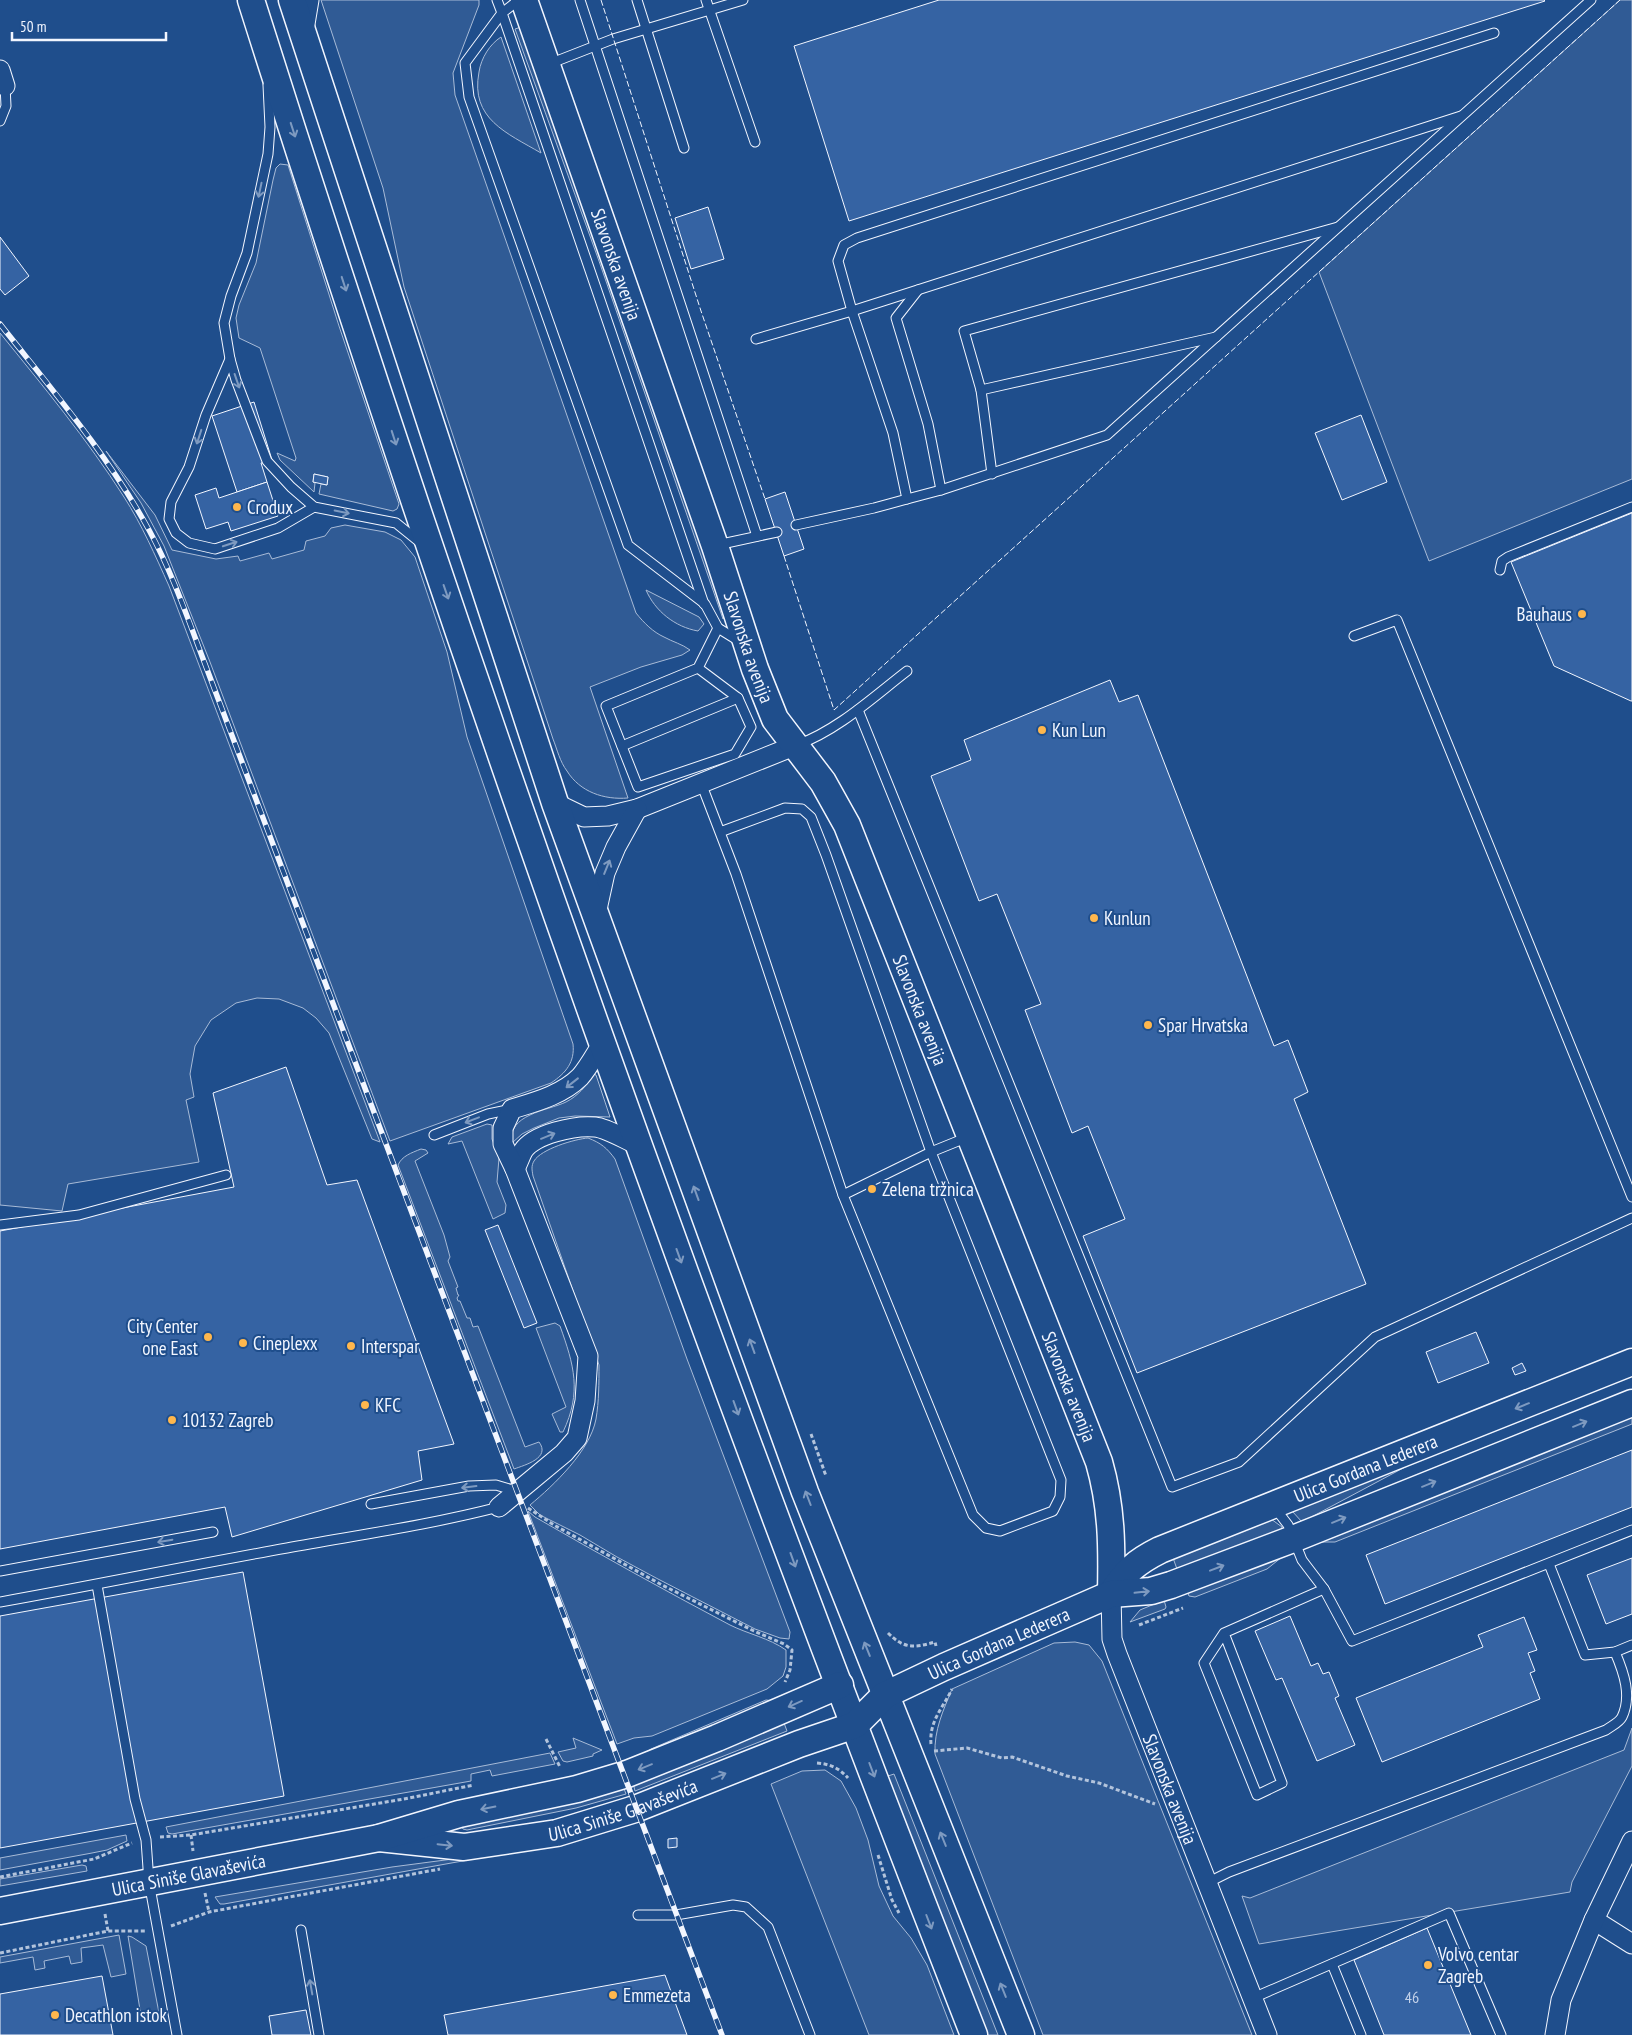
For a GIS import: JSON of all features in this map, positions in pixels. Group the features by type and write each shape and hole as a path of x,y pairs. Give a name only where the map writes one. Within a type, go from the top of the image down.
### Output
{"street":[{"path":"251,0 432,552 602,1044 854,1724 974,2035"},
{"path":"292,0 555,804 805,1492 1021,2035"},
{"path":"304,34 309,0"},
{"name":"Slavonska avenija","path":"524,0 775,719 822,782 847,825 1099,1462 1109,1503 1111,1525 1112,1639 1267,2035"},
{"path":"555,804 584,817 608,816 637,809 794,746"},
{"path":"596,914 605,874 616,847 637,809"},
{"path":"499,1507 564,1453 577,1438 585,1401 588,1356 515,1169 503,1144 503,1128 512,1109 548,1097 580,1077 602,1044"},
{"path":"515,1169 524,1150 534,1141 559,1131 574,1128 596,1127 638,1145"},
{"name":"Ulica Gordana Lederera","path":"1111,1594 1133,1565 1160,1550 1632,1362"},
{"name":"Ulica Gordana Lederera","path":"854,1724 886,1695 944,1666 1111,1594 1151,1591 1294,1539 1632,1403"},
{"path":"1111,1525 1121,1538 1132,1545 1160,1550"},
{"path":"840,1685 886,1695"},
{"name":"Ulica Siniše Glavaševića","path":"0,1911 379,1838 459,1814 577,1789 623,1775 717,1738 840,1685"},
{"name":"Ulica Siniše Glavaševića","path":"379,1838 464,1847 557,1833 635,1809 854,1724"},
{"path":"1555,2035 1561,2000 1594,1920 1632,1841"},
{"path":"1594,1920 1632,1944"}],"lane":[{"path":"497,0 705,604 718,628 748,646"},
{"path":"519,0 502,13 465,63 469,97 628,545 705,604"},
{"path":"580,0 757,536"},
{"path":"637,0 684,148"},
{"path":"706,0 755,142"},
{"path":"546,65 646,29 743,0"},
{"path":"796,525 874,508 941,490 1106,435 1341,227 1591,0"},
{"path":"907,499 893,433 852,311 838,261 844,245 856,238 1494,33"},
{"path":"268,55 270,127 268,154 247,253 231,296 224,323 230,359 266,462 291,487 314,507 396,523 432,552"},
{"path":"0,121 6,106 2,78"},
{"path":"756,340 1464,115"},
{"path":"992,474 981,390 964,331 1341,227"},
{"path":"918,290 896,318 928,424 941,490"},
{"path":"981,390 1218,336"},
{"path":"230,359 206,415 189,467 171,502 169,518 176,533 190,543 216,549 278,528 314,507"},
{"path":"1500,570 1502,561 1508,557 1632,507"},
{"path":"715,546 777,532"},
{"path":"1354,636 1398,620 1632,1197"},
{"path":"698,668 738,698 751,727 735,754 638,787 606,706 698,668 718,628"},
{"path":"794,746 816,738 858,710 907,671"},
{"path":"622,746 738,698"},
{"path":"858,710 1172,1487 1239,1462 1375,1337 1632,1218"},
{"path":"701,783 736,874 843,1195 973,1515 986,1528 1000,1532 1053,1511 1060,1497 1060,1480 931,1152 811,817 802,809 785,808 720,832"},
{"path":"434,1135 488,1114 512,1109"},
{"path":"843,1195 931,1152 970,1136"},
{"path":"0,1225 79,1215 226,1175"},
{"path":"370,1504 469,1486 496,1485 516,1491"},
{"path":"1272,1504 1281,1514 1302,1560 1324,1589 1352,1641 1632,1530"},
{"path":"0,1602 262,1552 456,1518 499,1507"},
{"path":"0,1571 214,1532"},
{"path":"1549,1564 1585,1655 1615,1652 1632,1645"},
{"path":"97,1585 135,1799 146,1840 149,1882 177,2035"},
{"path":"1224,1633 1282,1783 1257,1795 1204,1663 1224,1633 1324,1589"},
{"path":"1207,1882 1229,1872 1606,1730 1621,1719 1626,1707 1628,1681 1615,1652"},
{"path":"638,1915 676,1915 733,1904 746,1907 768,1927 810,2035"},
{"path":"1253,1998 1449,1913 1501,2035"},
{"path":"301,1930 319,2035"},
{"path":"1332,1964 1361,2035"}],"path":[{"path":"528,1507 545,1520 662,1585 784,1644 792,1650 790,1670 786,1682 780,1686"},
{"path":"885,1630 897,1642 915,1648 935,1642 936,1647"},
{"path":"951,1686 952,1689 936,1716 932,1728 931,1743 933,1752 968,1748 1002,1758 1012,1756 1067,1776 1099,1783 1131,1794 1181,1816"},
{"path":"546,1739 560,1767 568,1767"},
{"path":"813,1763 828,1764 842,1771 852,1783"},
{"path":"163,1837 191,1835 475,1785"},
{"path":"0,1877 94,1860 132,1843"},
{"path":"177,1925 188,1918 209,1912 207,1901"},
{"path":"0,1952 108,1931 142,1931"}],"shaded area":[{"path":"321,0 479,0 479,5 453,73 455,95 636,613 656,633 690,650 682,655 641,667 590,687 628,798 610,798 586,789 572,778 559,755 404,287 383,188"},
{"path":"1620,0 1632,0 1632,479 1429,561 1319,272"},
{"path":"521,27 725,615 723,619 599,261 515,29"},
{"path":"501,37 541,153 516,139 494,123 480,102 478,88 480,67 493,43"},
{"path":"280,164 288,165 339,326 399,504 397,509 393,511 319,494 321,484 327,485 328,477 314,474 314,492 280,460 277,453 295,461 296,458 260,348 239,338 236,318 239,305 256,263 273,180 276,168"},
{"path":"0,333 64,413 110,475 131,508 169,586 380,1142 372,1139 329,1033 316,1018 303,1008 279,999 257,998 236,1003 211,1020 195,1046 190,1074 194,1097 186,1100 199,1162 68,1184 62,1211 0,1205"},
{"path":"106,451 155,515 172,550 216,559 238,556 240,561 269,553 272,559 304,550 306,541 325,536 331,528 345,525 385,532 401,540 415,557 447,652 467,737 573,1044 571,1062 565,1071 551,1083 390,1141 210,662 164,546 141,503"},
{"path":"646,590 699,617 704,624 698,631 674,622 660,611"},
{"path":"594,1074 596,1075 610,1117 575,1116 559,1118 522,1134 512,1143 512,1133 522,1120 539,1111 570,1100 588,1083"},
{"path":"487,1124 492,1125 492,1139 499,1158 497,1182 506,1205 505,1213 493,1219 462,1141 448,1144 452,1137"},
{"path":"588,1138 603,1146 615,1159 687,1359 790,1632 789,1639 780,1638 755,1629 658,1579 540,1515 530,1505 550,1488 579,1455 587,1443 596,1419 599,1365 533,1176 532,1168 534,1161 544,1152 575,1140"},
{"path":"421,1149 426,1150 428,1153 415,1161 444,1235 450,1257 448,1261 458,1287 456,1288 459,1295 458,1301 460,1301 467,1318 470,1318 473,1327 478,1326 525,1447 539,1442 542,1448 542,1452 535,1460 514,1469 398,1165 404,1157"},
{"path":"555,1323 560,1326 565,1340 574,1379 573,1404 563,1432 560,1432 552,1414 566,1407 536,1328"},
{"path":"1632,1414 1632,1424 1335,1542 1318,1542"},
{"path":"1437,1450 1302,1522 1292,1511"},
{"path":"528,1511 583,1545 705,1612 730,1625 773,1642 786,1650 786,1667 783,1676 767,1689 652,1736 634,1738 617,1744"},
{"path":"1271,1519 1282,1527 1281,1530 1178,1572 1172,1555"},
{"path":"1282,1557 1267,1569 1195,1597 1189,1596 1187,1591"},
{"path":"1164,1600 1165,1609 1130,1622 1140,1610"},
{"path":"1075,1642 1089,1645 1102,1661 1252,2035 1043,2035 935,1754 935,1745 940,1721 952,1689 1054,1643"},
{"path":"766,1700 775,1701 645,1753 651,1749"},
{"path":"784,1723 787,1731 635,1791 633,1783"},
{"path":"1632,1728 1632,1766 1572,1882 1570,1892 1259,1944 1242,1896 1250,1898 1624,1750"},
{"path":"573,1738 602,1750 593,1754 593,1756 567,1762 563,1761 558,1752 576,1748"},
{"path":"550,1753 555,1764 492,1776 490,1770 471,1774 471,1781 172,1834 168,1833 166,1827"},
{"path":"825,1770 841,1781 856,1808 868,1840 879,1886 893,1916 911,1938 927,1965 954,2035 869,2035 771,1784 802,1771"},
{"path":"894,1774 998,2035 987,2035 885,1777"},
{"path":"623,1786 626,1794 576,1808 467,1830 462,1827"},
{"path":"126,1835 127,1841 107,1850 0,1870 0,1858"},
{"path":"468,1857 470,1859 468,1860 224,1904 220,1904 215,1897 392,1867"},
{"path":"82,1865 86,1866 87,1871 0,1886 0,1879"},
{"path":"119,1935 126,1974 111,1977 103,1945 81,1948 82,1962 71,1964 69,1956 44,1961 45,1968 35,1970 33,1957 0,1963 0,1957"},
{"path":"128,1936 146,1946 160,2018 142,2022"}],"building":[{"path":"939,0 1545,1 849,221 794,46"},
{"path":"708,207 724,259 691,269 675,218"},
{"path":"0,237 29,276 5,295 0,289"},
{"path":"254,402 272,460 261,463 267,482 237,492 212,416"},
{"path":"1361,415 1387,482 1342,500 1315,433"},
{"path":"314,474 328,477 327,485 313,482"},
{"name":"Crodux","path":"267,482 278,516 231,531 228,522 206,529 195,495 216,488 219,498"},
{"path":"785,492 804,549 784,556 765,499"},
{"name":"Bauhaus","path":"1632,513 1631,701 1554,666 1511,562"},
{"name":"Spar Hrvatska","path":"1110,680 1119,702 1138,695 1274,1046 1288,1040 1308,1092 1294,1099 1366,1284 1137,1373 1083,1236 1125,1219 1088,1126 1072,1133 1025,1010 1041,1004 997,894 979,901 931,776 971,760 964,740"},
{"name":"City Center one East","path":"286,1067 327,1185 357,1180 454,1444 418,1451 422,1480 232,1537 225,1507 0,1549 0,1231 234,1187 213,1093"},
{"path":"498,1225 537,1323 524,1328 485,1230"},
{"path":"1476,1332 1489,1363 1438,1383 1426,1352"},
{"path":"1522,1363 1526,1371 1515,1375 1512,1368"},
{"path":"1632,1450 1632,1507 1385,1604 1366,1555"},
{"path":"1632,1558 1632,1614 1606,1624 1587,1575"},
{"path":"243,1572 284,1796 0,1848 0,1616"},
{"path":"1290,1616 1311,1666 1318,1663 1323,1674 1329,1672 1339,1696 1335,1698 1355,1745 1317,1761 1282,1678 1276,1680 1255,1631"},
{"path":"1524,1617 1537,1650 1528,1653 1535,1671 1530,1673 1540,1699 1382,1762 1356,1698 1483,1647 1478,1635"},
{"path":"677,1838 677,1847 668,1848 668,1839"},
{"path":"1427,1928 1471,2035 1384,2035 1354,1960"},
{"name":"Emmezeta","path":"665,1975 687,2035 448,2035 444,2015"},
{"name":"Decathlon istok","path":"102,1976 113,2035 0,2035 0,1994"},
{"path":"306,2010 311,2035 272,2035 269,2016"}],"railway":[{"path":"0,324 60,399 116,476 149,530 172,579 722,2035"}],"fence":[{"path":"601,0 701,311 765,499"},
{"path":"784,556 834,710 1620,0"}],"place":[{"name":"Crodux","path":"237,507"},
{"name":"Bauhaus","path":"1582,614"},
{"name":"Kun Lun","path":"1042,730"},
{"name":"Kunlun","path":"1094,918"},
{"name":"Spar Hrvatska","path":"1148,1025"},
{"name":"Zelena tržnica","path":"872,1189"},
{"name":"City Center one East","path":"208,1337"},
{"name":"Cineplexx","path":"243,1343"},
{"name":"Interspar","path":"351,1346"},
{"name":"KFC","path":"365,1405"},
{"name":"10132 Zagreb","path":"172,1420"},
{"name":"Volvo centar Zagreb","path":"1428,1965"},
{"name":"Emmezeta","path":"613,1995"},
{"name":"Decathlon istok","path":"55,2015"}]}
